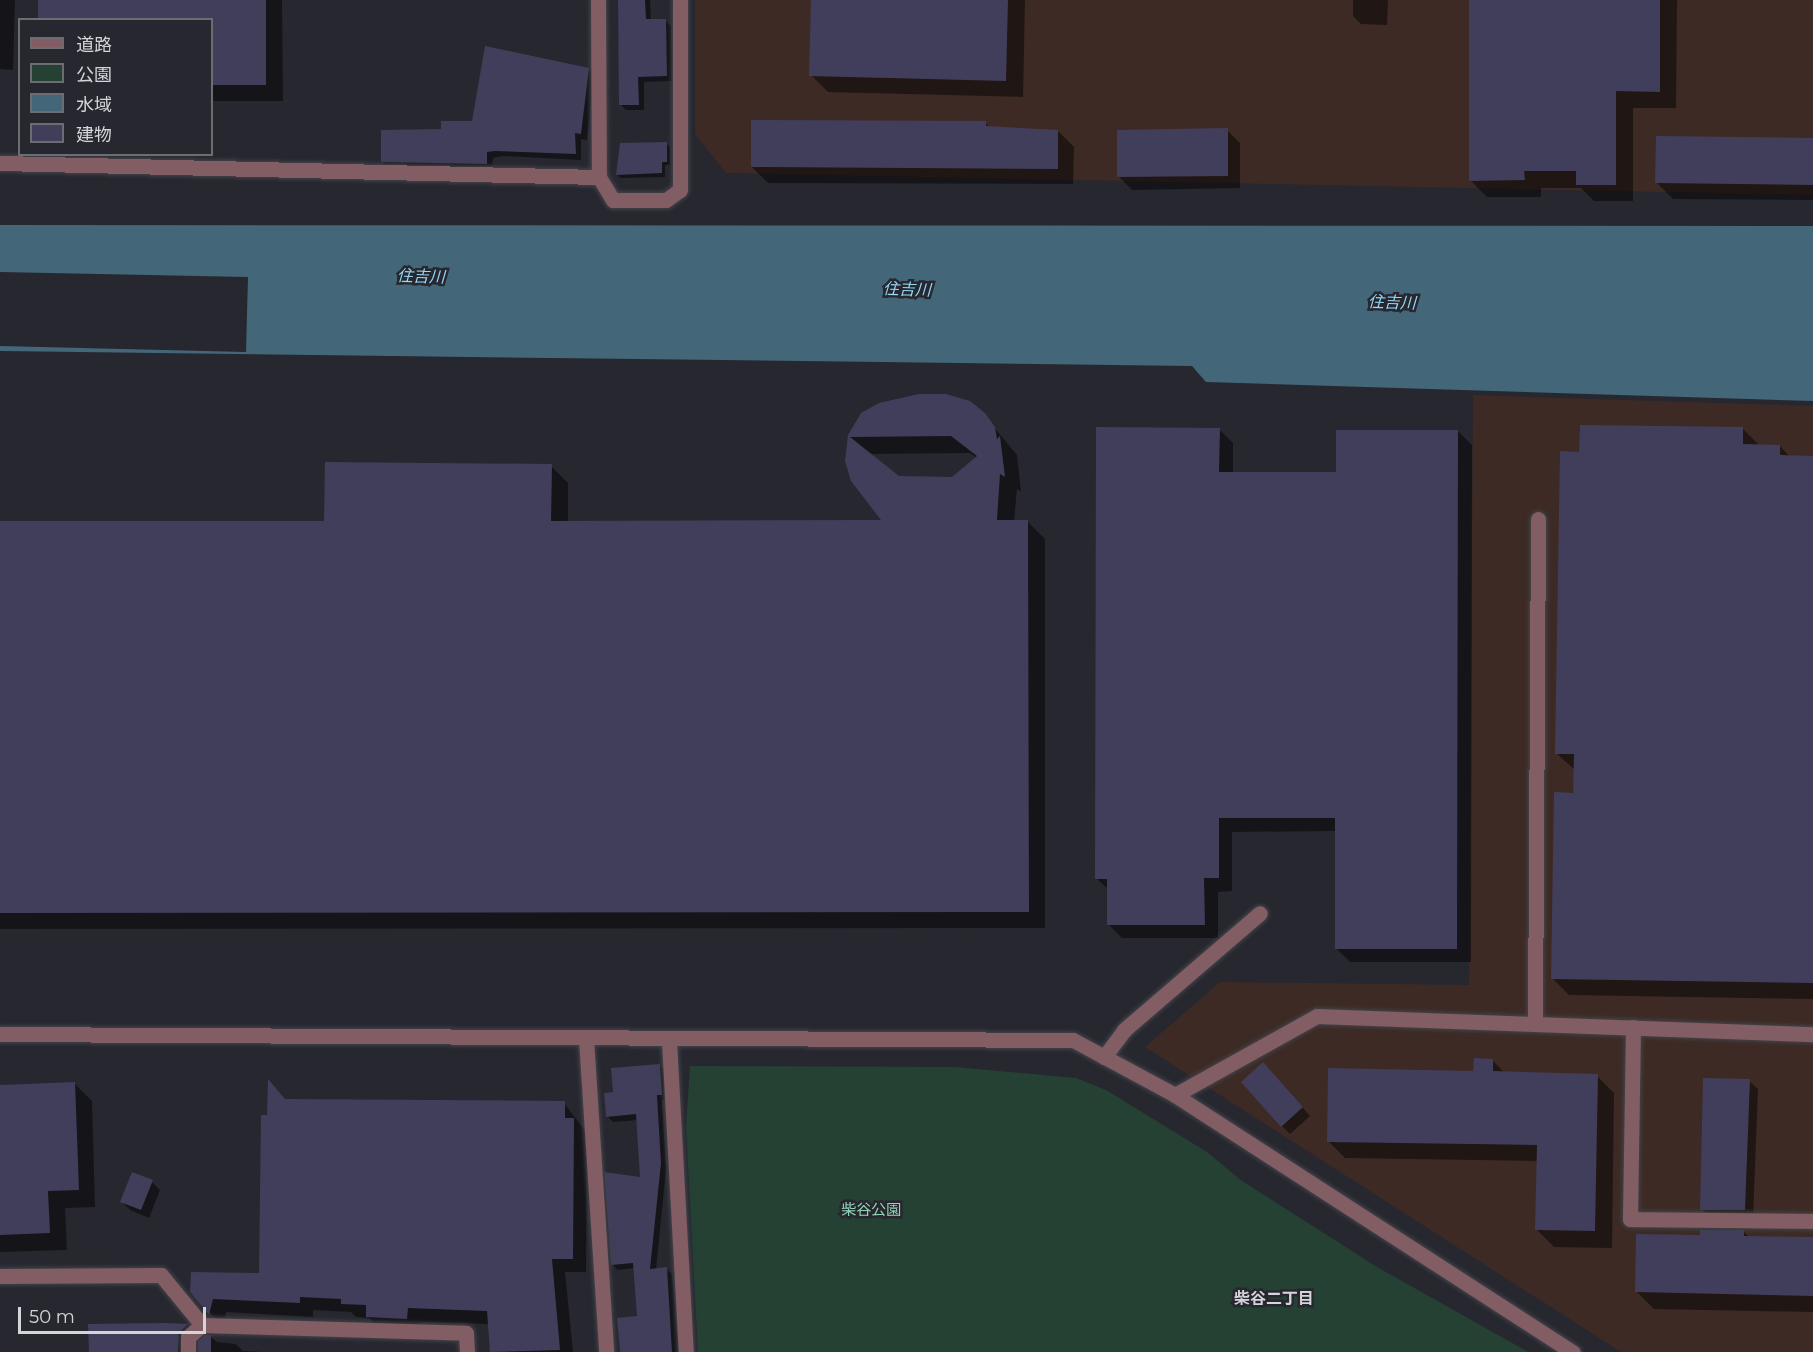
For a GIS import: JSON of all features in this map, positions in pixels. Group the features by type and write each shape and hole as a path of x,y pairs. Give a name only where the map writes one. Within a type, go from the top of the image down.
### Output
{"street":[{"path":"598,0 599,177 613,200 666,200 680,190 680,0"},
{"path":"0,163 599,177"},
{"path":"1535,1024 1538,519"},
{"path":"1104,1057 1124,1030 1260,913"},
{"path":"1175,1095 1317,1016 1813,1034"},
{"path":"1634,1028 1630,1219 1813,1221"},
{"path":"0,1034 669,1041 1073,1040 1175,1095 1573,1352"},
{"path":"586,1039 606,1352"},
{"path":"669,1041 686,1352"},
{"path":"0,1276 161,1275 202,1325"},
{"path":"188,1352 188,1337 202,1325 466,1333 467,1352"}],"shaded area":[{"path":"695,0 1813,0 1813,195 726,173 695,134"},
{"path":"1473,395 1813,406 1813,1352 1621,1352 1145,1047 1220,982 1469,985"}],"green space":[{"name":"柴谷公園","path":"690,1066 955,1067 1076,1078 1106,1090 1207,1152 1242,1181 1377,1267 1528,1352 698,1352 686,1127"}],"water":[{"name":"住吉川","path":"0,225 1813,226 1813,401 1206,382 1192,366 0,351"}],"pier":[{"path":"0,272 248,277 246,352 0,346"}],"building":[{"path":"38,0 266,0 266,85 213,85 213,18 38,18"},
{"path":"618,0 645,0 646,19 666,19 667,76 638,77 639,105 619,105"},
{"path":"811,0 1008,0 1006,81 809,76"},
{"path":"1469,0 1660,0 1660,92 1616,91 1616,185 1576,185 1576,171 1524,171 1525,180 1469,181"},
{"path":"485,46 589,68 581,134 575,133 576,154 495,151 487,152 487,164 381,162 381,130 441,129 441,121 472,121"},
{"path":"751,120 986,121 986,126 1058,130 1058,169 751,167"},
{"path":"1228,128 1228,176 1117,177 1117,130"},
{"path":"1656,136 1813,138 1813,185 1655,183"},
{"path":"667,142 667,162 662,162 662,173 616,175 620,143"},
{"path":"919,394 946,394 970,401 985,413 995,427 997,439 1000,436 1005,477 1000,474 997,520 1028,520 1029,912 0,913 0,521 324,521 325,462 552,464 551,521 881,520 851,481 845,461 848,435 861,413 879,403","holes":["951,436 977,456 952,477 899,476 850,437"]},
{"path":"1580,425 1743,427 1743,444 1780,445 1780,455 1813,456 1813,983 1551,979 1554,792 1573,793 1574,754 1555,754 1560,451 1579,452"},
{"path":"1096,427 1220,428 1219,472 1336,472 1336,430 1458,430 1457,949 1335,949 1335,818 1219,818 1219,878 1204,878 1205,925 1107,925 1107,879 1095,879"},
{"path":"1474,1058 1493,1059 1493,1071 1598,1074 1595,1231 1535,1230 1537,1145 1327,1142 1328,1068 1473,1071"},
{"path":"1263,1062 1303,1107 1281,1127 1241,1082"},
{"path":"660,1064 662,1095 657,1095 661,1163 650,1269 667,1267 672,1352 620,1352 617,1318 637,1316 633,1263 611,1265 604,1172 640,1177 636,1114 606,1117 604,1093 613,1092 611,1068"},
{"path":"1703,1078 1750,1079 1745,1210 1700,1210"},
{"path":"268,1079 285,1099 565,1101 565,1118 574,1118 573,1259 552,1259 560,1350 490,1352 487,1311 408,1308 407,1319 366,1317 366,1305 341,1304 341,1299 300,1297 300,1303 213,1299 209,1315 190,1292 191,1272 259,1273 261,1115 267,1115"},
{"path":"75,1082 79,1190 48,1191 50,1233 0,1235 0,1085"},
{"path":"132,1172 153,1180 141,1210 120,1202"},
{"path":"1700,1230 1744,1230 1744,1236 1813,1237 1813,1296 1635,1292 1636,1234 1700,1235"},
{"path":"88,1324 188,1324 179,1333 178,1352 89,1352"},
{"path":"205,1335 211,1335 211,1352 198,1352 198,1341"}],"district":[{"name":"柴谷二丁目","path":"1274,1299"}]}
